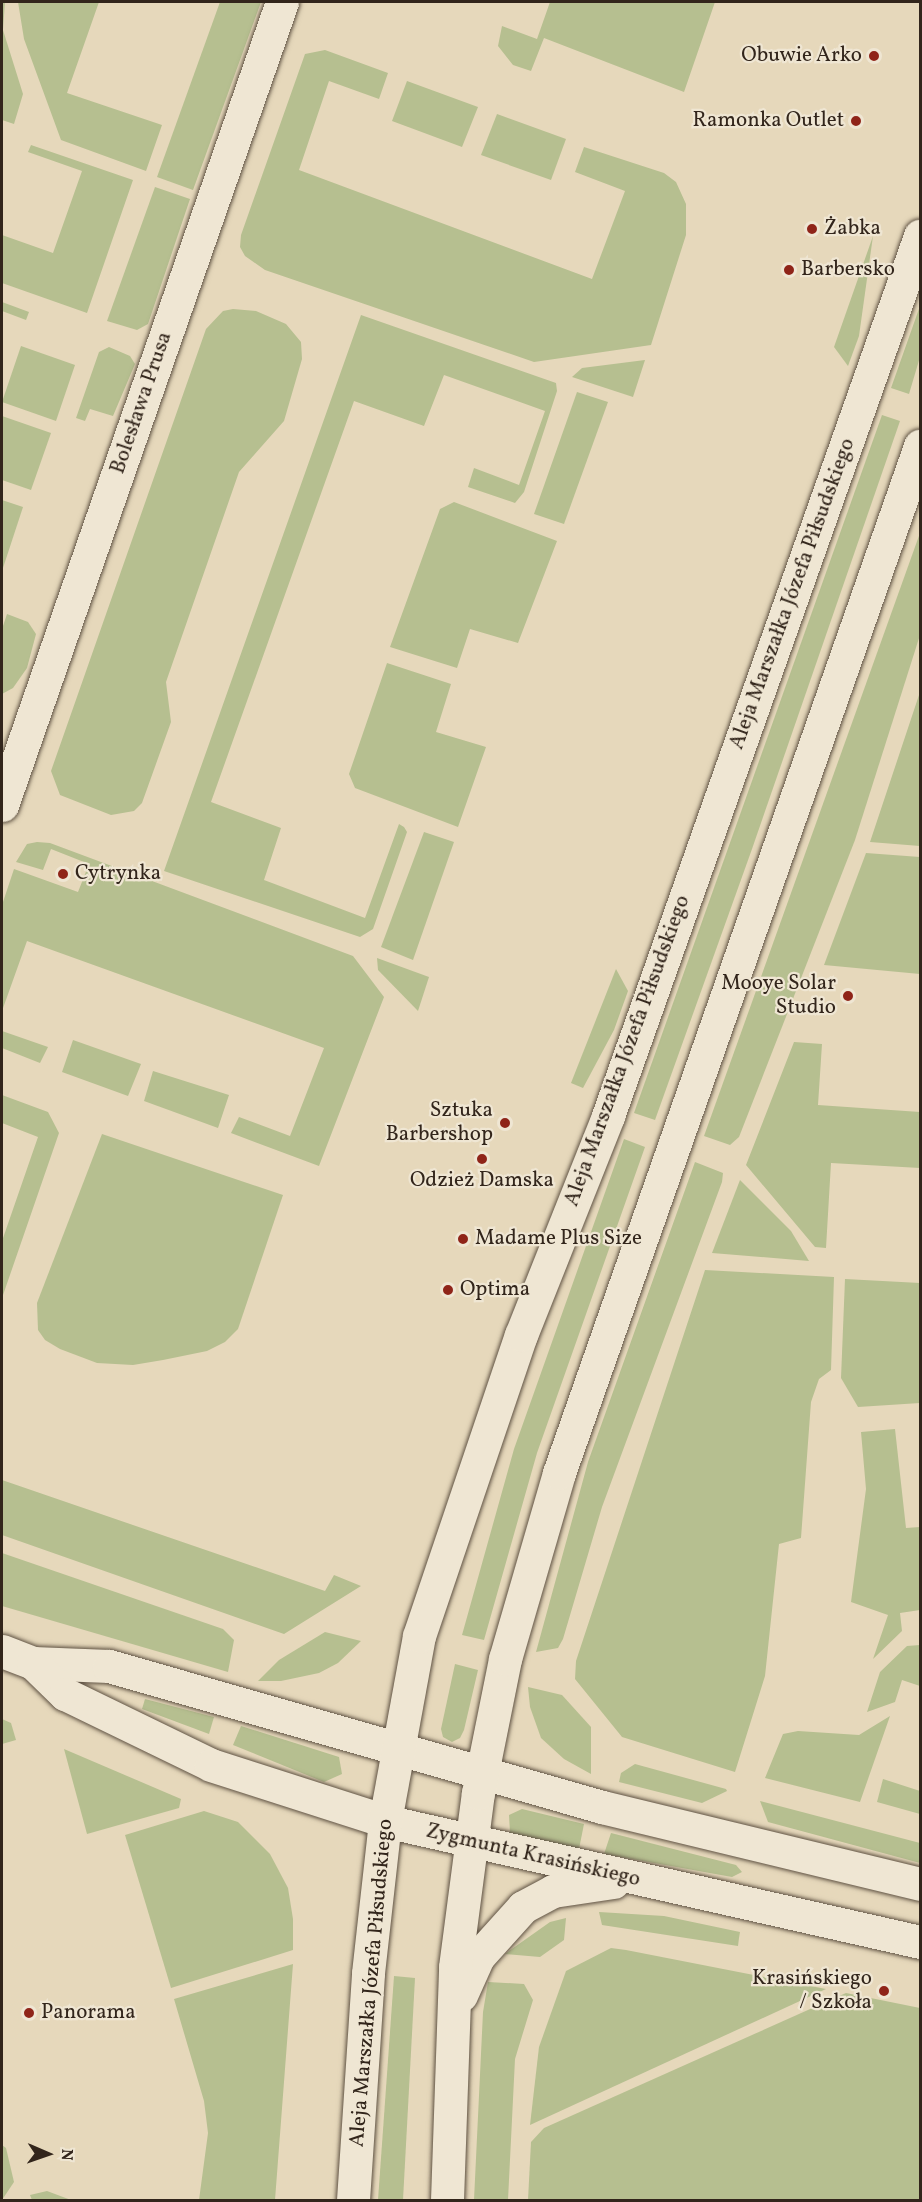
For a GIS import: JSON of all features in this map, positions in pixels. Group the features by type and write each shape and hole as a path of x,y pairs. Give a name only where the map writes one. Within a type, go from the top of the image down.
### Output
{"street":[{"name":"Bolesława Prusa","path":"2,805 282,2"},
{"name":"Aleja Marszałka Józefa Piłsudskiego","path":"353,2200 368,1973 385,1821 419,1636 521,1335 608,1116 921,236"},
{"path":"447,2200 455,1966 471,1840 505,1659 559,1473 921,446"},
{"name":"Zygmunta Krasińskiego","path":"2,1651 33,1663 109,1666 602,1808 921,1884"},
{"name":"Zygmunta Krasińskiego","path":"33,1663 66,1694 211,1765 385,1821 636,1880 921,1942"},
{"path":"453,2023 478,1957 523,1907 553,1890 636,1880"}],"green space":[{"path":"2,2 5,2 3,30 23,94 14,124 2,120"},
{"path":"18,2 99,2 67,93 162,125 146,171 61,140 24,39"},
{"path":"220,2 261,2 193,190 157,177"},
{"path":"550,2 715,2 684,92 544,38 531,71 513,65 498,46 502,26 537,39"},
{"path":"325,50 388,73 379,99 329,81 299,170 592,279 625,191 575,172 584,147 664,173 676,182 686,204 686,235 651,345 534,362 265,270 245,256 240,247 241,235 305,54"},
{"path":"407,81 478,107 462,147 392,121"},
{"path":"497,114 566,139 551,180 481,155"},
{"path":"31,145 133,180 87,313 2,283 2,235 53,253 82,171 28,152"},
{"path":"155,187 190,199 148,324 137,330 107,321"},
{"path":"873,236 859,336 848,366 834,347"},
{"path":"2,302 29,312 26,320 2,311"},
{"path":"920,306 920,357 909,394 891,388"},
{"path":"233,309 256,311 286,324 301,342 302,359 284,421 239,472 166,682 171,722 142,803 134,811 111,815 60,795 51,771 206,329 223,311"},
{"path":"361,315 556,383 557,391 524,492 515,503 468,487 474,468 519,485 545,411 444,375 424,426 354,401 211,802 281,828 264,880 365,918 399,824 404,827 407,832 373,929 360,937 164,871"},
{"path":"21,346 75,365 56,421 2,402"},
{"path":"109,347 130,356 135,364 113,416 90,409 85,421 76,418 99,352"},
{"path":"645,360 633,397 572,377 582,368"},
{"path":"577,392 608,402 564,524 534,514"},
{"path":"882,415 900,421 752,849 655,1120 634,1113"},
{"path":"2,416 51,433 31,490 2,480"},
{"path":"2,500 23,507 2,571"},
{"path":"454,502 557,541 518,643 470,629 457,668 390,647 440,509"},
{"path":"920,533 920,635 855,840 739,1137 730,1145 704,1136"},
{"path":"7,614 28,622 36,634 27,668 13,688 2,694 2,629"},
{"path":"387,663 451,684 436,732 486,747 458,827 355,788 349,774"},
{"path":"920,692 920,846 870,842"},
{"path":"424,832 454,842 413,960 381,947"},
{"path":"50,843 353,956 384,997 319,1166 231,1133 239,1117 290,1136 324,1048 27,941 2,1011 2,905 14,869 78,892 89,864 51,849 43,870 16,862 27,844"},
{"path":"866,853 920,857 920,974 824,965"},
{"path":"377,958 429,977 418,1011 378,970"},
{"path":"616,969 628,991 614,1030 583,1088 571,1083"},
{"path":"2,1031 48,1047 40,1063 2,1048"},
{"path":"73,1040 141,1064 128,1096 62,1072"},
{"path":"794,1042 822,1044 818,1105 920,1112 920,1168 831,1163 826,1248 815,1247 746,1165"},
{"path":"153,1071 229,1095 218,1128 144,1101"},
{"path":"2,1095 48,1112 59,1133 2,1298 2,1241 38,1137 2,1123"},
{"path":"102,1134 283,1195 238,1329 225,1342 207,1351 133,1365 97,1363 60,1349 45,1340 38,1330 37,1303"},
{"path":"624,1139 645,1147 537,1453 484,1640 462,1635 514,1449"},
{"path":"695,1162 723,1173 722,1182 602,1507 563,1639 558,1648 536,1652 588,1462"},
{"path":"740,1180 791,1231 809,1261 712,1253"},
{"path":"705,1270 834,1277 831,1370 819,1379 811,1402 801,1538 779,1544 765,1676 735,1772 622,1737 575,1679 576,1661"},
{"path":"845,1279 920,1283 920,1403 858,1407 841,1378"},
{"path":"895,1429 906,1528 920,1527 920,1610 900,1613 902,1631 873,1659 888,1615 851,1602 866,1489 861,1432"},
{"path":"2,1480 325,1591 334,1575 361,1586 284,1634 2,1535"},
{"path":"2,1553 223,1629 234,1640 228,1672 2,1606"},
{"path":"325,1632 361,1641 338,1663 319,1673 281,1681 258,1681 279,1660"},
{"path":"920,1645 920,1686 902,1680 895,1702 867,1712 880,1672 907,1646"},
{"path":"455,1664 478,1670 464,1730 460,1738 452,1742 443,1737 441,1729"},
{"path":"528,1687 562,1695 591,1727 591,1774 564,1759 541,1738 530,1707"},
{"path":"145,1699 214,1717 209,1734 142,1709"},
{"path":"890,1716 860,1802 765,1778 783,1734 798,1731 859,1735"},
{"path":"2,1719 11,1723 16,1740 2,1744"},
{"path":"241,1726 339,1757 342,1774 324,1782 233,1745"},
{"path":"64,1749 181,1799 179,1808 87,1834"},
{"path":"635,1764 727,1791 702,1803 619,1782 621,1773"},
{"path":"883,1779 920,1791 920,1814 877,1802"},
{"path":"760,1801 920,1843 920,1863 768,1822"},
{"path":"522,1809 584,1824 579,1849 510,1833 509,1815"},
{"path":"204,1811 238,1822 270,1854 288,1888 293,1919 293,1950 171,1988 125,1835"},
{"path":"611,1833 736,1865 742,1872 732,1877 604,1854"},
{"path":"599,1912 664,1916 740,1932 738,1946 602,1925"},
{"path":"566,1918 564,1940 540,1957 505,1954 550,1922"},
{"path":"611,1948 826,1989 530,2125 539,2047 566,1971"},
{"path":"293,1964 275,2200 199,2200 208,2133 204,2101 174,1999"},
{"path":"394,1976 415,1978 403,2200 378,2200"},
{"path":"488,1982 524,1984 533,2000 515,2059 508,2200 474,2200 483,2012"},
{"path":"846,1993 920,2008 920,2200 528,2200 531,2142 544,2128"},
{"path":"2,2145 6,2148 14,2182 2,2200"},
{"path":"47,2191 71,2200 32,2200 30,2195"}],"place":[{"name":"Obuwie Arko","path":"874,56"},
{"name":"Ramonka Outlet","path":"856,121"},
{"name":"Żabka","path":"812,229"},
{"name":"Barbersko","path":"789,270"},
{"name":"Cytrynka","path":"63,874"},
{"name":"Mooye Solar Studio","path":"848,996"},
{"name":"Sztuka Barbershop","path":"505,1123"},
{"name":"Odzież Damska","path":"482,1159"},
{"name":"Madame Plus Size","path":"463,1239"},
{"name":"Optima","path":"448,1290"},
{"name":"Krasińskiego / Szkoła","path":"884,1991"},
{"name":"Panorama","path":"29,2013"}]}
